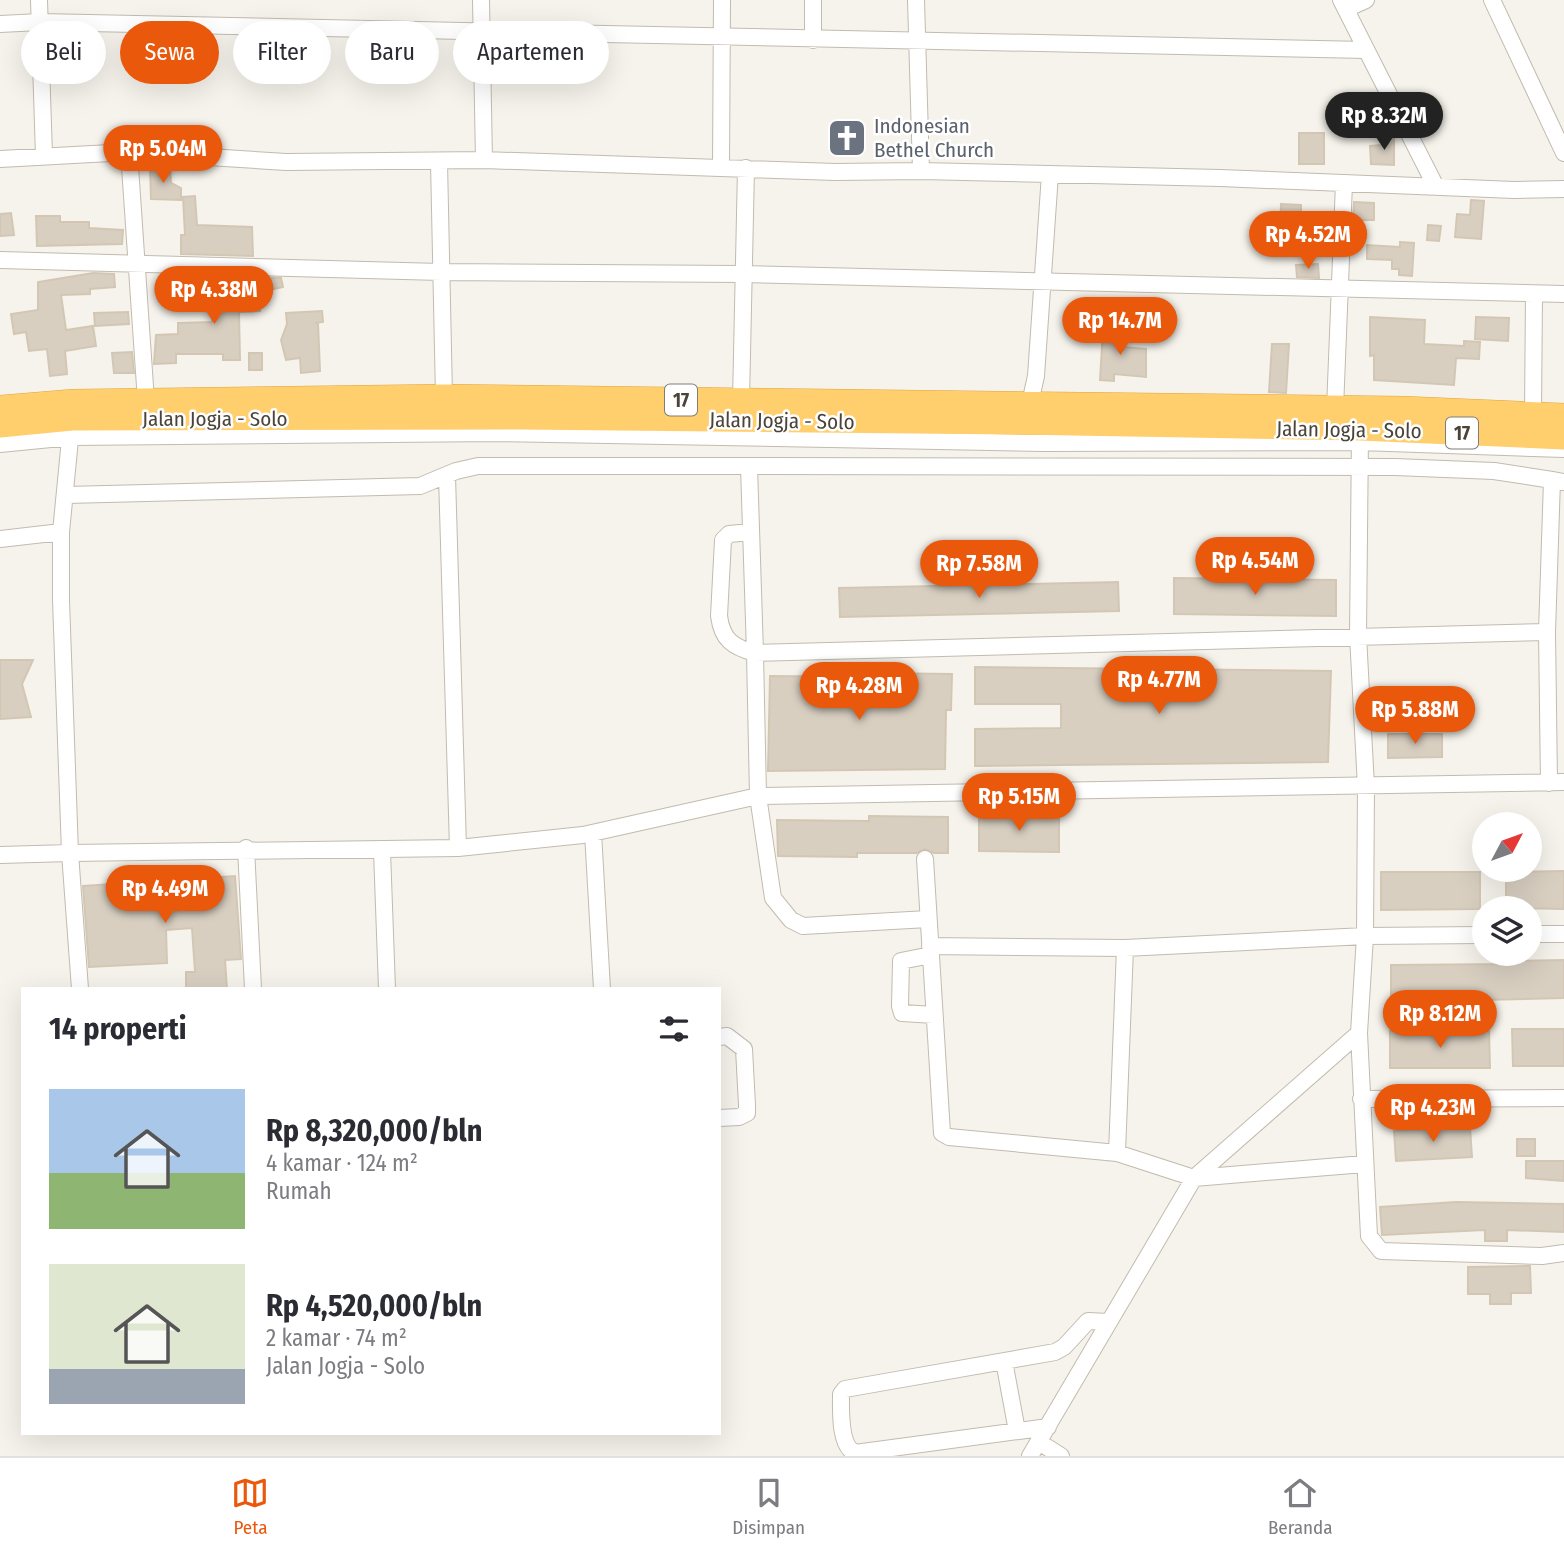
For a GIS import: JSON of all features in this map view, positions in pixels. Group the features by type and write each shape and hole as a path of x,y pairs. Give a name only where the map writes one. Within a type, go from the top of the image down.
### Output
{"highway":[{"name":"Jalan Jogja - Solo","path":"0,407 72,419 146,401 444,396 1335,409 1361,426 1564,438"},
{"name":"Jalan Jogja - Solo","path":"0,426 72,419 1301,435 1361,426 1533,412 1564,415"}],"street":[{"path":"39,0 40,21"},
{"path":"481,0 481,21"},
{"path":"721,166 722,0"},
{"path":"813,0 813,40"},
{"path":"916,0 922,171"},
{"path":"1366,0 1344,5 1434,185"},
{"path":"1492,0 1564,153"},
{"path":"0,24 21,23"},
{"path":"106,23 453,29"},
{"path":"609,34 916,42 1143,43 1366,50"},
{"path":"42,84 44,156"},
{"path":"482,84 484,160"},
{"path":"129,152 146,401"},
{"path":"0,159 129,152 286,162 484,160 721,166 835,173 922,171 1434,185 1514,190 1564,189"},
{"path":"439,162 444,396"},
{"path":"741,401 746,168"},
{"path":"1030,403 1036,376 1050,174"},
{"path":"1335,409 1344,183"},
{"path":"0,260 441,272 742,274 1564,294"},
{"path":"1533,412 1534,295"},
{"path":"0,444 72,419 61,532 61,600 70,853 80,987"},
{"path":"1564,449 1361,426 1358,469 1358,635 1366,787 1365,936 1359,1033 1369,1236 1381,1251 1542,1256 1564,1253"},
{"path":"0,855 246,848 382,851 458,848 593,833 758,796 1556,783 1557,669 1547,632 1558,481 1494,471 1358,469 478,466 421,486 66,495"},
{"path":"749,466 758,796 774,898 791,920 803,926 928,919"},
{"path":"447,475 458,848"},
{"path":"0,539 61,532"},
{"path":"751,533 729,534 723,540 719,615 720,628 728,642 737,648 755,653 1547,632"},
{"path":"593,833 602,987"},
{"path":"246,848 253,987"},
{"path":"382,851 387,987"},
{"path":"925,859 941,1130 945,1136 1117,1153 1194,1178 1364,1164"},
{"path":"1542,934 1564,934"},
{"path":"934,1014 910,1015 902,1013 900,1006 901,961 930,951 1125,947 1365,936 1472,935"},
{"path":"1117,1153 1125,947"},
{"path":"1030,1456 1194,1178 1359,1033"},
{"path":"721,1037 727,1036 744,1049 747,1113 739,1117 721,1118"},
{"path":"1361,1099 1564,1098"},
{"path":"1048,1427 855,1453 847,1447 841,1402 845,1388 1060,1350 1088,1321 1109,1322"},
{"path":"1004,1361 1017,1431"},
{"path":"1039,1441 1061,1456"}],"building":[{"path":"1299,133 1324,133 1324,164 1299,164"},
{"path":"1382,136 1394,136 1394,165 1371,164 1370,146 1382,145"},
{"path":"150,167 170,167 171,183 181,188 181,200 151,199"},
{"path":"195,196 197,225 252,227 253,256 181,254 181,235 185,235 183,197"},
{"path":"1471,200 1484,201 1481,239 1455,237 1457,214 1470,215"},
{"path":"1354,202 1374,203 1374,220 1353,220"},
{"path":"1281,204 1301,205 1301,230 1280,230"},
{"path":"11,213 14,235 0,236 0,214"},
{"path":"36,216 60,216 60,222 89,222 89,228 123,230 122,244 37,246"},
{"path":"1428,225 1441,226 1439,241 1427,240"},
{"path":"1400,242 1414,243 1412,276 1399,275 1399,269 1392,269 1392,260 1367,259 1367,245 1400,247"},
{"path":"1318,264 1319,278 1297,277 1296,265"},
{"path":"93,273 114,274 115,287 90,289 90,294 61,295 66,330 93,326 96,346 65,351 67,374 50,376 47,349 29,351 26,332 14,334 11,314 38,310 38,282"},
{"path":"172,275 197,276 197,295 186,295 186,300 173,300"},
{"path":"240,277 261,278 261,292 260,311 239,312 240,360 223,360 223,354 176,354 176,363 154,364 156,335 178,334 178,323 212,322 213,286 240,286"},
{"path":"265,278 281,278 283,287 269,290"},
{"path":"322,311 323,322 315,323 318,323 320,371 301,373 300,358 286,360 281,340 287,324 286,313"},
{"path":"128,312 129,324 95,326 94,313"},
{"path":"1370,317 1425,320 1424,344 1464,346 1464,341 1480,342 1479,359 1456,358 1454,385 1374,380 1374,355 1370,356"},
{"path":"1476,317 1509,318 1508,341 1475,339"},
{"path":"1103,329 1123,329 1123,347 1146,349 1146,377 1114,374 1114,381 1100,380"},
{"path":"1272,344 1289,344 1286,393 1269,392"},
{"path":"132,352 134,373 114,373 112,353"},
{"path":"249,353 262,353 262,370 249,370"},
{"path":"1174,578 1336,580 1336,616 1174,614"},
{"path":"1118,582 1119,611 840,617 839,588"},
{"path":"0,660 33,660 22,684 31,717 0,719"},
{"path":"975,667 1331,671 1328,762 975,766 975,729 1061,728 1061,704 975,704"},
{"path":"872,673 952,674 951,710 946,710 945,769 768,771 770,676 872,677"},
{"path":"1388,734 1442,734 1442,757 1388,758"},
{"path":"979,815 1059,815 1059,852 979,851"},
{"path":"869,816 948,817 948,853 934,853 925,849 917,853 857,853 857,857 778,856 777,820 869,821"},
{"path":"1542,871 1564,871 1564,909 1542,909 1542,896 1506,896 1506,882 1542,882"},
{"path":"1381,872 1472,872 1472,882 1480,882 1480,896 1472,896 1472,909 1381,910"},
{"path":"235,876 241,959 225,960 227,987 186,987 186,972 195,972 192,928 166,930 167,963 89,967 83,886"},
{"path":"1542,960 1564,960 1564,998 1391,1002 1391,965 1542,966"},
{"path":"1512,1029 1564,1029 1564,1066 1513,1066"},
{"path":"1390,1031 1489,1031 1490,1068 1390,1068"},
{"path":"1470,1127 1472,1157 1396,1161 1394,1131"},
{"path":"1517,1139 1535,1139 1535,1156 1517,1156"},
{"path":"1526,1161 1564,1161 1564,1181 1526,1178"},
{"path":"1456,1202 1564,1204 1564,1232 1507,1230 1507,1241 1485,1241 1485,1230 1382,1235 1380,1207"},
{"path":"1530,1266 1531,1293 1511,1293 1511,1304 1490,1304 1490,1294 1468,1294 1468,1267"}],"place":[{"name":"Indonesian Bethel Church","path":"847,138"}]}
